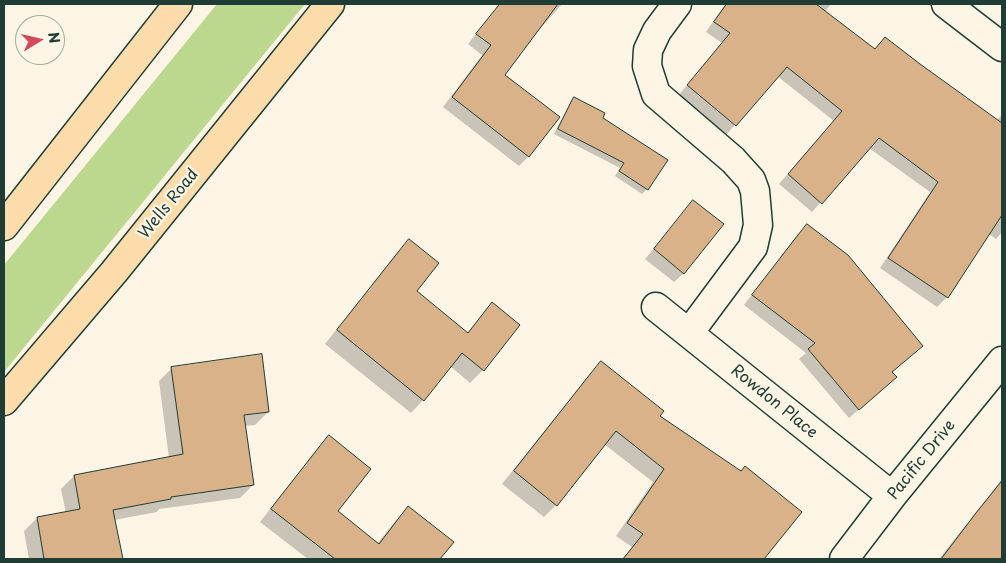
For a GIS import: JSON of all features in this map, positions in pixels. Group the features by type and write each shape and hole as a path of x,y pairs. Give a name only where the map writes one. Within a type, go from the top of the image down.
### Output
{"main road":[{"path":"4,226 178,4"},
{"name":"Wells Road","path":"4,401 114,272 330,4"}],"street":[{"path":"677,4 657,31 648,50 647,66 656,94 733,160 751,180 755,191 758,225 753,247 689,333"},
{"path":"946,4 1002,47"},
{"name":"Rowdon Place","path":"656,307 892,496"},
{"name":"Pacific Drive","path":"844,559 892,496 1002,362"}],"green space":[{"path":"217,4 305,4 4,372 4,265"}],"building":[{"path":"500,4 558,4 505,75 560,117 529,157 452,97 491,45 476,34"},
{"path":"727,4 816,4 875,49 885,37 1002,123 1002,215 948,298 888,258 938,182 879,138 822,204 788,174 842,111 787,67 736,126 687,85 730,33 714,22"},
{"path":"574,97 605,113 603,118 668,160 648,190 619,171 624,163 558,129"},
{"path":"693,200 724,224 684,274 654,249"},
{"path":"807,224 848,255 923,346 892,372 897,377 859,410 808,349 815,343 752,295"},
{"path":"409,239 439,263 417,291 468,333 492,302 520,325 484,371 462,353 424,401 337,330"},
{"path":"262,354 269,412 244,415 254,485 171,497 171,499 113,510 123,559 44,559 37,517 80,509 74,475 183,454 171,367"},
{"path":"601,361 664,411 660,416 741,471 745,466 802,512 764,559 623,559 643,534 627,523 664,469 616,431 557,506 514,471"},
{"path":"329,435 371,469 338,511 379,544 408,506 454,542 440,559 335,559 271,509"},
{"path":"1002,481 1002,559 941,559 976,513"}]}
